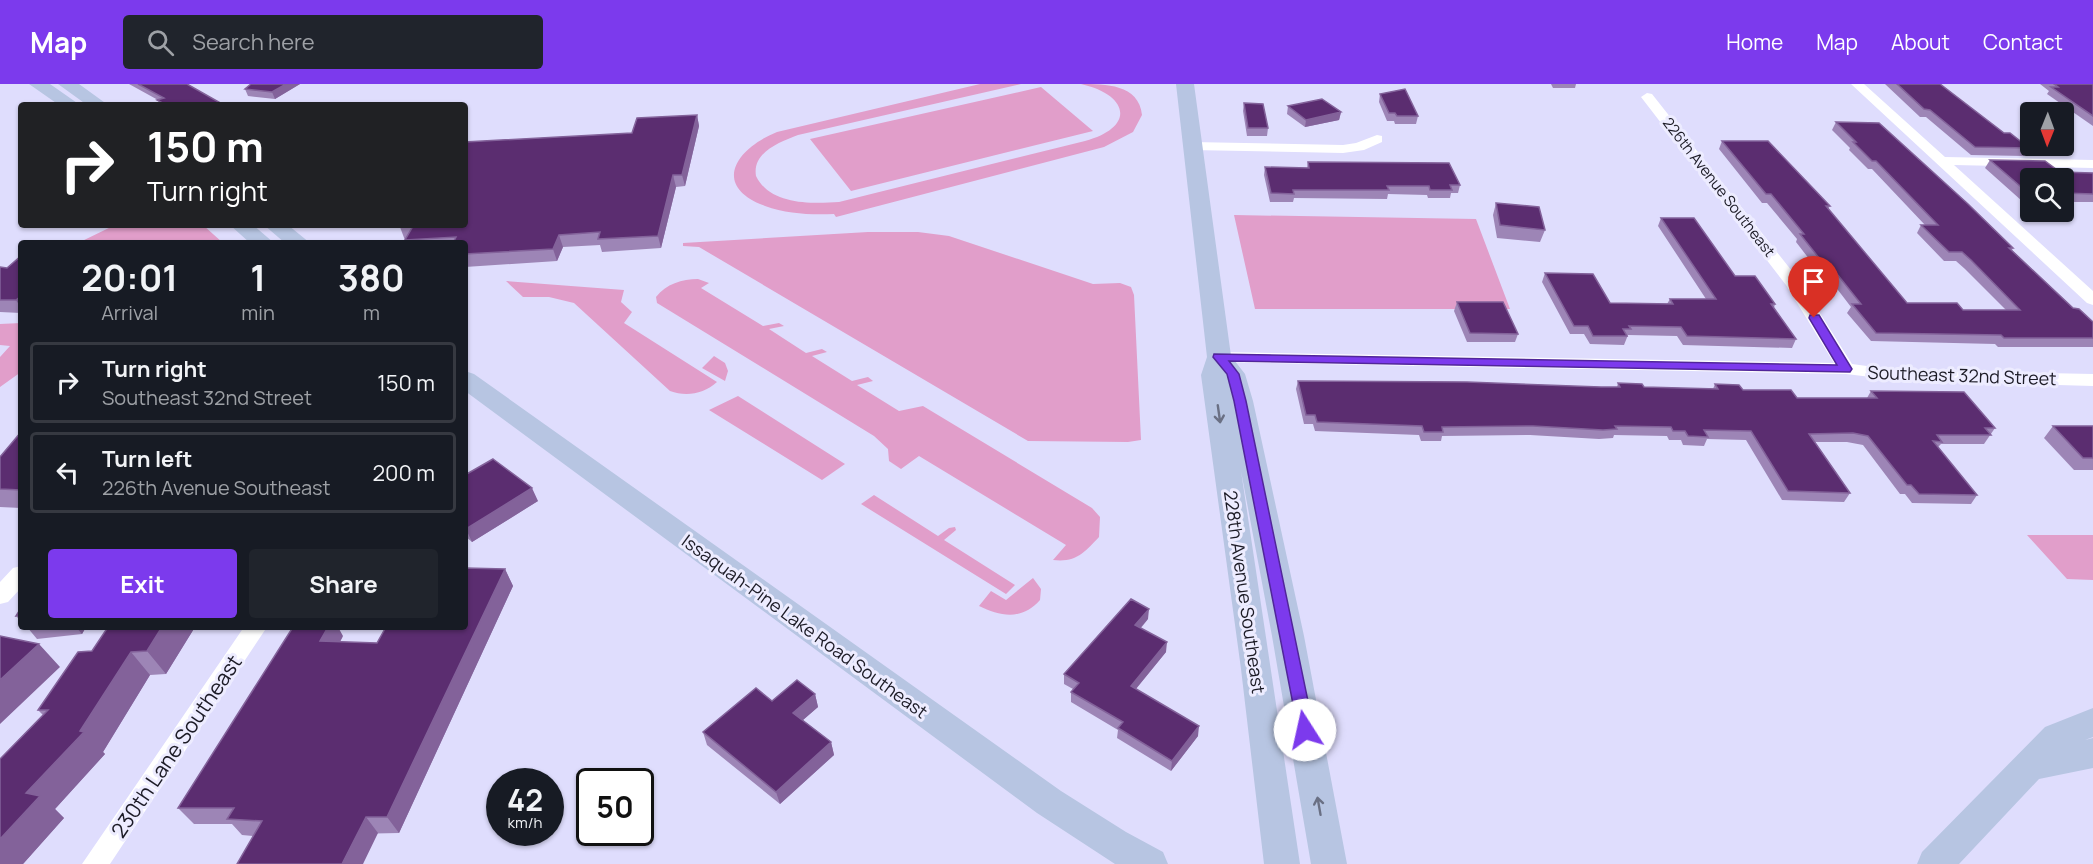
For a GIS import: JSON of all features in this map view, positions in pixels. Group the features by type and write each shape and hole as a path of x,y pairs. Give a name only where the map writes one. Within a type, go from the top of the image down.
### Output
{"main road":[{"path":"38,84 66,102"},
{"path":"67,84 94,102"},
{"name":"228th Avenue Southeast","path":"1185,84 1219,357 1213,375 1257,669 1282,864"},
{"path":"244,228 259,240"},
{"path":"278,228 295,240"},
{"name":"228th Avenue Southeast","path":"1219,357 1233,374 1240,401 1288,636 1329,864"},
{"name":"Issaquah-Pine Lake Road Southeast","path":"468,381 1049,802 1113,844 1150,864"},
{"path":"1935,864 2032,766 2057,737 2093,722"},
{"path":"2032,766 2093,753"}],"street":[{"path":"1857,84 2093,300"},
{"name":"226th Avenue Southeast","path":"1647,97 1793,283 1846,369"},
{"path":"1191,146 1343,149 1359,147 1377,139"},
{"path":"1940,161 2093,164"},
{"name":"Southeast 32nd Street","path":"1219,357 1846,369 1896,375 2093,380"},
{"path":"0,596 18,577"},
{"name":"230th Lane Southeast","path":"95,864 254,630"}],"shaded area":[{"path":"980,84 1021,84 798,135 763,154 758,160 756,176 762,186 771,193 792,201 839,202 1085,141 1113,128 1119,120 1120,111 1117,103 1109,96 1081,84 1100,84 1128,92 1140,105 1142,115 1133,132 1104,147 836,217 834,214 799,213 773,209 748,197 738,188 734,178 735,167 741,157 751,147 777,132"},
{"path":"1041,87 1093,131 851,191 810,139"},
{"path":"1234,215 1476,219 1510,309 1255,309"},
{"path":"109,228 206,228 220,240 84,240"},
{"path":"868,232 918,232 949,236 1093,284 1120,283 1131,287 1134,295 1141,440 1128,442 1028,441 699,247 683,246 683,243"},
{"path":"698,279 709,283 701,288 763,326 779,323 784,326 769,329 806,353 822,349 827,352 812,356 852,381 868,377 873,381 857,385 899,411 923,406 1092,508 1100,517 1099,537 1084,552 1074,558 1053,560 1066,545 919,456 901,469 889,461 888,449 874,436 657,303 656,297 669,286 680,281"},
{"path":"506,281 624,290 621,302 632,312 624,323 717,382 695,393 682,394 670,391 574,303 549,297 523,297"},
{"path":"18,323 18,374 0,387 0,357 10,346 0,345 0,324"},
{"path":"714,356 725,363 728,371 725,381 702,368"},
{"path":"738,396 845,464 822,480 709,410"},
{"path":"874,495 938,536 949,528 955,527 956,530 944,540 1015,585 1006,594 861,504"},
{"path":"2027,535 2093,535 2093,580 2067,579"},
{"path":"1033,578 1041,589 1040,600 1026,611 1011,615 995,613 979,606 991,591 1006,600"}],"building":[{"path":"138,84 187,84 219,102 161,102 157,100 164,98"},
{"path":"251,84 286,84 272,92 245,89"},
{"path":"1897,84 1940,84 2004,133 2010,133 2020,141 2020,148 1975,147 1930,110 1924,109"},
{"path":"2054,84 2093,84 2093,116 2051,87 2058,87"},
{"path":"1405,89 1418,116 1397,116 1395,113 1389,113 1380,94"},
{"path":"1322,99 1341,112 1306,120 1288,106"},
{"path":"1244,103 1263,104 1268,128 1248,128"},
{"path":"697,115 682,175 673,175 658,236 598,239 600,232 559,235 553,249 468,254 468,240 454,240 456,237 405,240 412,228 468,228 468,142 632,133 637,118"},
{"path":"1836,122 1879,123 1968,204 2013,248 2009,248 2073,308 2079,309 2093,322 2093,338 2004,338 2001,335 1876,333 1852,304 1861,304 1833,269 1827,268 1800,234 1804,234 1771,194 1766,194 1722,141 1768,141 1830,206 1826,206 1907,303 1957,303 1963,310 2020,310 1962,252 1949,252 1921,225 1938,225 1876,161 1872,161 1853,142 1856,142"},
{"path":"1990,160 2045,161 2055,168 2020,168 2020,186"},
{"path":"1308,162 1449,163 1460,185 1450,185 1452,190 1430,190 1429,186 1387,186 1389,190 1293,190 1294,194 1271,193 1265,167 1309,168"},
{"path":"2074,172 2093,173 2093,194 2074,193"},
{"path":"1496,203 1539,207 1545,230 1500,225"},
{"path":"1661,218 1694,218 1735,276 1755,276 1775,304 1771,304 1796,339 1687,336 1681,327 1629,326 1631,329 1623,329 1627,336 1593,336 1588,326 1574,326 1545,273 1593,274 1610,303 1673,304 1670,299 1716,299"},
{"path":"18,259 18,298 16,300 0,300 0,267 7,268"},
{"path":"1457,302 1503,302 1518,334 1470,333"},
{"path":"1298,381 1467,382 1620,387 1618,383 1642,384 1644,387 1718,389 1715,384 1739,385 1743,390 1791,390 1797,398 1877,398 1871,391 1964,392 1995,428 1985,428 1991,435 1937,435 1942,442 1933,441 1977,495 1919,494 1911,485 1907,485 1868,436 1853,433 1809,434 1850,493 1788,491 1751,431 1704,430 1708,437 1688,436 1685,431 1673,431 1671,427 1615,426 1617,429 1603,430 1533,426 1442,427 1443,432 1424,432 1422,426 1317,422 1315,415 1306,415"},
{"path":"2053,426 2093,426 2093,458 2083,458"},
{"path":"18,436 18,490 0,489 0,457"},
{"path":"493,459 532,488 468,528 468,473"},
{"path":"468,568 505,569 387,817 366,817 342,864 237,864 262,821 227,819 234,808 178,808 291,630 326,630 320,641 377,643 384,630 468,630"},
{"path":"1131,599 1149,609 1135,625 1167,642 1131,686 1199,726 1172,761 1118,728 1123,722 1071,692 1079,683 1064,674"},
{"path":"106,630 160,630 147,651 131,652 80,731 84,732 26,793 40,796 0,839 0,759 48,710 38,710 78,652 92,651"},
{"path":"0,636 39,644 0,680"},
{"path":"797,680 815,694 793,713 831,742 776,792 703,732 756,688 772,701"}],"route":[{"path":"1305,730 1240,401 1233,374 1219,357 1775,370 1846,369 1814,318"}]}
